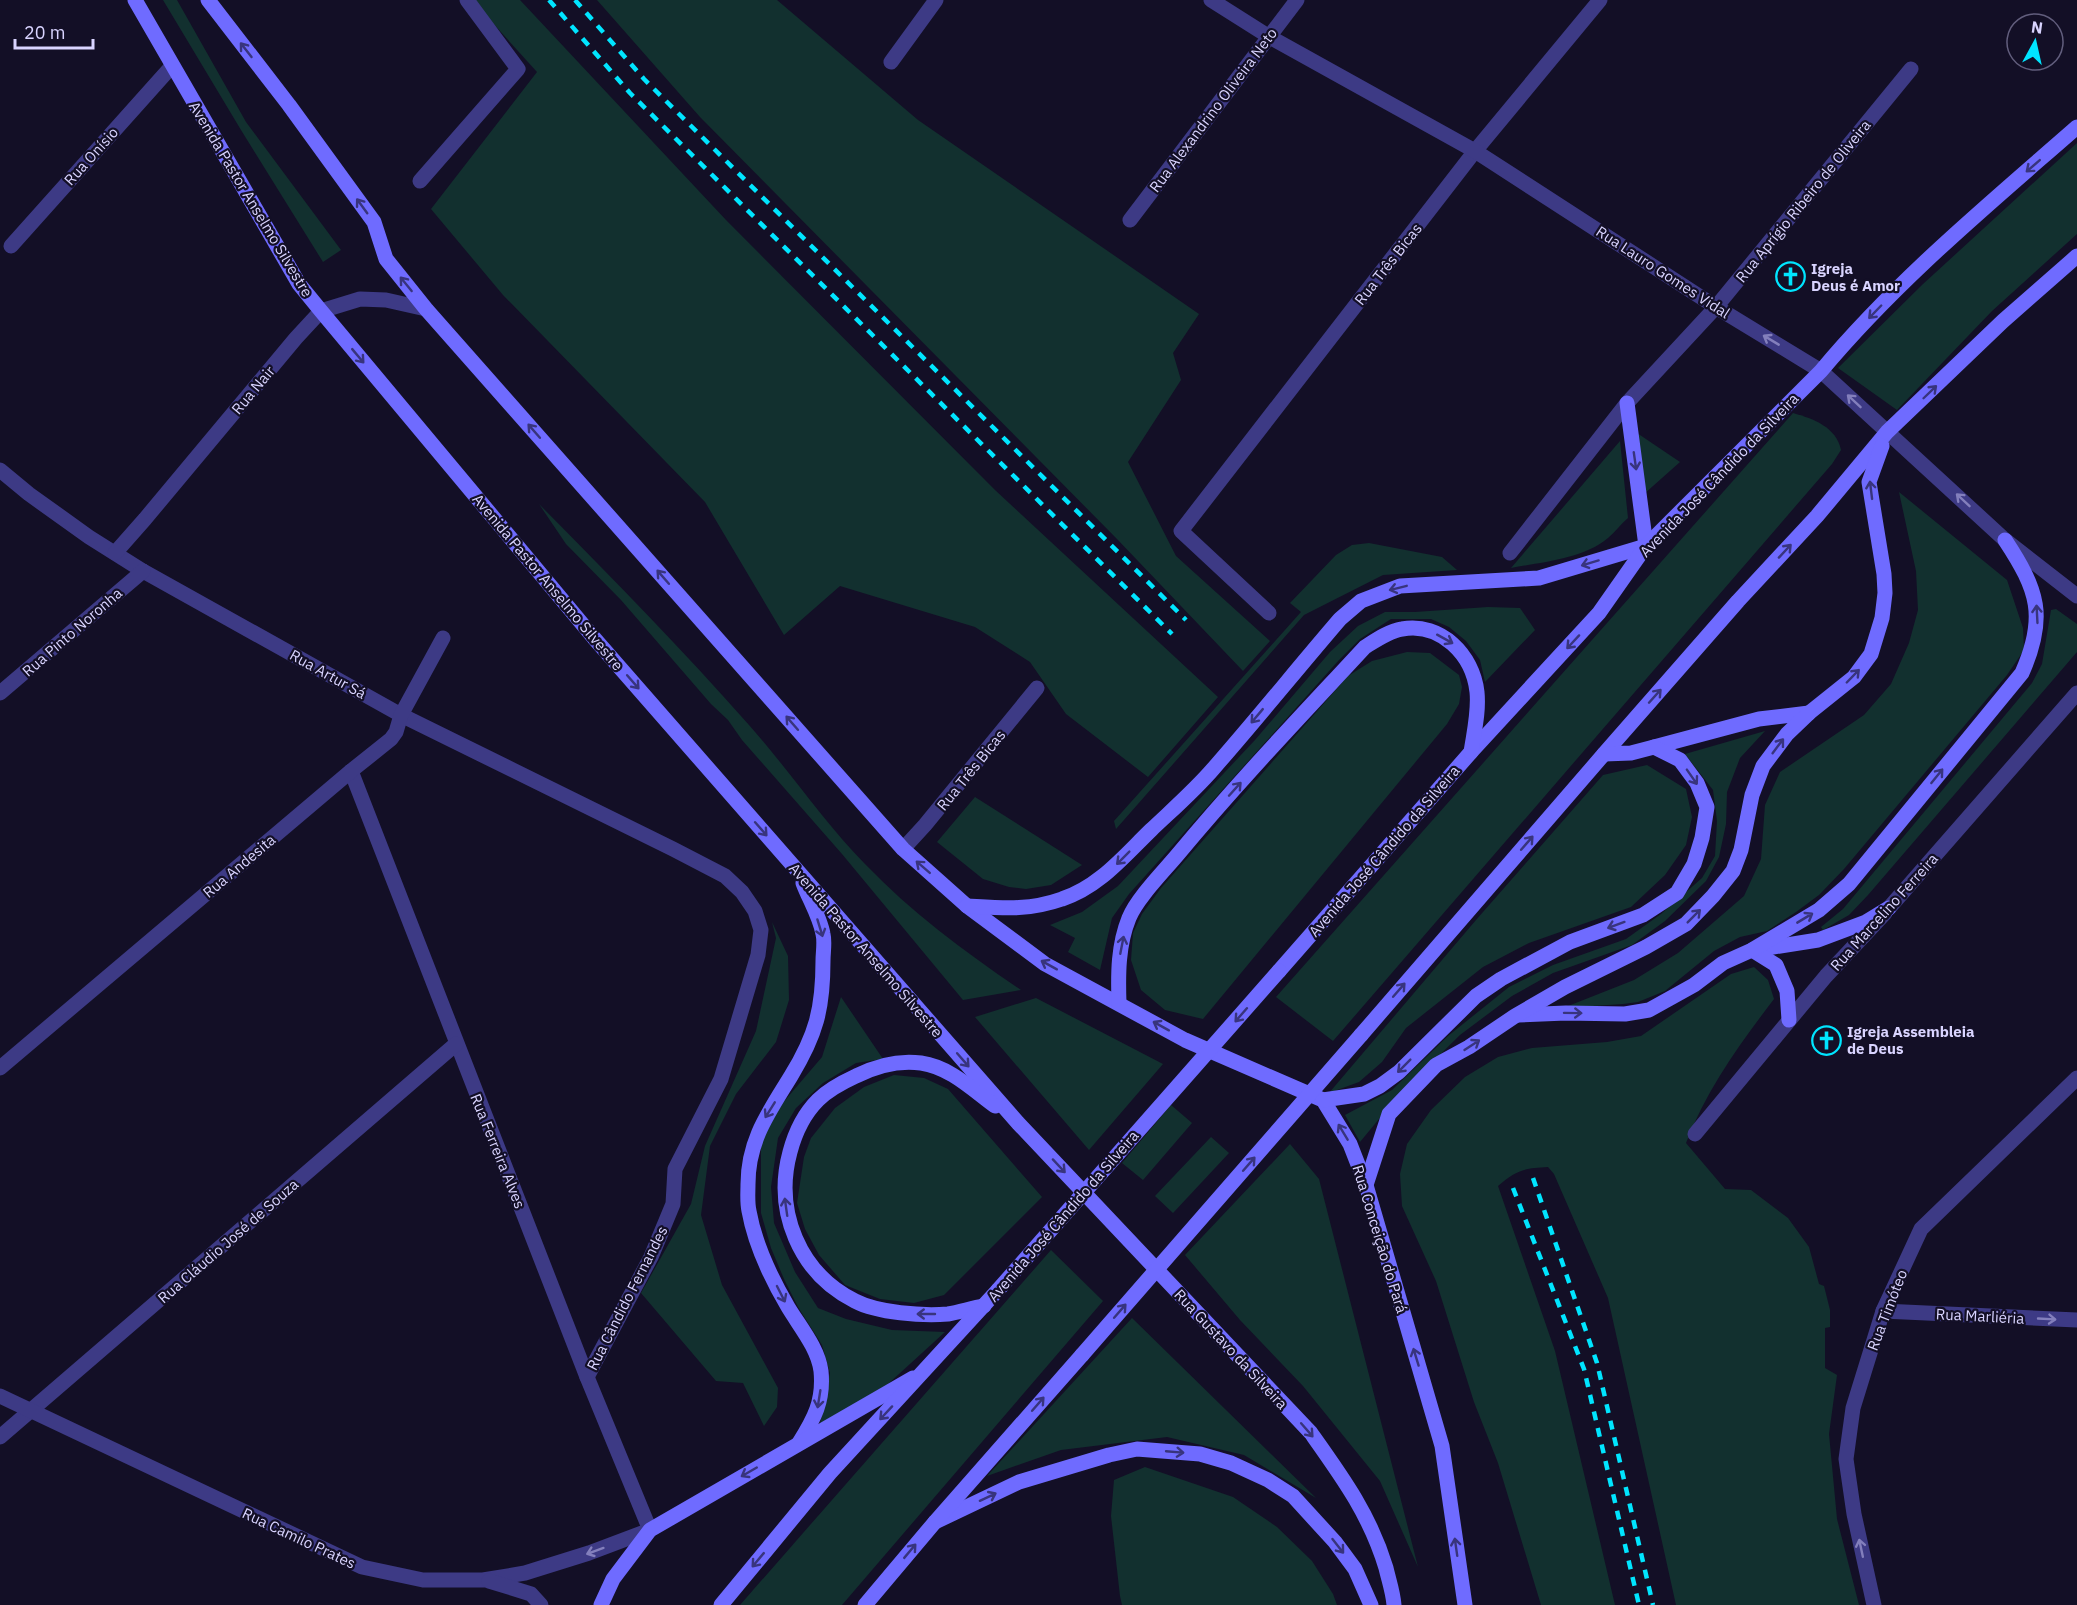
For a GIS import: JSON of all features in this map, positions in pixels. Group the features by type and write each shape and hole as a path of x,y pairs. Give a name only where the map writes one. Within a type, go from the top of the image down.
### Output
{"main road":[{"name":"Avenida Pastor Anselmo Silvestre","path":"135,0 299,284 594,638 1018,1123"},
{"path":"208,0 289,105 374,222 386,259 426,309 903,849 967,906 1045,964 1185,1040 1323,1100 1364,1094 1380,1086 1399,1072 1476,996 1501,979 1570,942 1643,915 1677,893 1694,864 1702,838 1707,807 1697,783 1680,760 1654,747"},
{"name":"Avenida José Cândido da Silveira","path":"721,1605 831,1473 984,1306 1471,752 1599,613 1646,546 1821,371 1842,346 1926,260 2077,127"},
{"path":"865,1605 1604,754 1817,516 1887,432 2003,321 2077,256"},
{"path":"967,906 1017,909 1036,907 1061,900 1083,890 1106,874 1212,771 1340,619 1361,601 1400,586 1539,578 1646,546 1627,403"},
{"path":"1366,1185 1389,1114 1436,1065 1565,987 1646,947 1686,924 1713,897 1733,871 1741,850 1752,795 1764,766 1787,734 1854,677 1871,654 1882,618 1885,593 1869,482 1887,432"},
{"path":"1515,1016 1566,1013 1625,1014 1649,1010 1694,986 1724,963 1752,950 1819,910 1849,884 2022,673 2032,650 2037,624 2037,607 2021,564 2005,540"},
{"path":"1119,1003 1118,973 1121,943 1130,915 1144,895 1230,794 1365,647 1402,629 1423,629 1443,637 1459,648 1470,665 1477,691 1478,713 1471,752"},
{"path":"1604,754 1631,753 1759,719 1809,713"},
{"path":"799,1443 817,1413 821,1391 821,1371 814,1351 782,1295 755,1235 748,1209 748,1170 763,1120 805,1053 819,1016 823,984 823,934 800,874"},
{"path":"1752,950 1818,940 1866,922 1889,908"},
{"path":"1752,950 1776,965 1787,991 1789,1020"},
{"path":"984,1306 949,1314 920,1314 886,1310 856,1302 830,1285 807,1261 792,1231 786,1213 788,1162 795,1134 818,1100 842,1082 873,1067 897,1063 922,1063 952,1074 1018,1123"},
{"name":"Rua Conceição do Pará","path":"1323,1100 1350,1144 1366,1185 1442,1446 1465,1605"},
{"name":"Rua Gustavo da Silveira","path":"1018,1123 1311,1434 1351,1488 1379,1545 1394,1605"},
{"path":"601,1605 613,1579 650,1530 926,1370"},
{"path":"935,1522 1019,1482 1109,1455 1137,1449 1200,1454 1240,1467 1268,1480 1293,1496 1335,1542 1355,1569 1371,1605"}],"street":[{"path":"420,181 518,69 467,0"},
{"path":"891,62 936,0"},
{"name":"Rua Lauro Gomes Vidal","path":"1211,0 1268,36 1475,151 1716,307 1821,371 2005,540 2077,596"},
{"name":"Rua Alexandrino Oliveira Neto","path":"1130,220 1297,0"},
{"name":"Rua Três Bicas","path":"1269,613 1181,531 1475,151 1600,0"},
{"name":"Rua Onísio","path":"11,246 172,66"},
{"name":"Rua Aprígio Ribeiro de Oliveira","path":"1510,553 1627,403 1716,307 1911,69"},
{"path":"321,311 368,298 426,309"},
{"name":"Rua Nair","path":"115,553 321,311"},
{"name":"Rua Artur Sá","path":"0,470 89,537 143,571 401,715 674,849"},
{"name":"Rua Pinto Noronha","path":"0,693 143,571"},
{"name":"Rua Andesita","path":"0,1068 351,771 391,740 401,715 443,638"},
{"name":"Rua Três Bicas","path":"903,849 1037,688"},
{"name":"Rua Marcelino Ferreira","path":"1695,1134 1826,976 1889,908 2077,693"},
{"name":"Rua Ferreira Alves","path":"351,771 587,1377 650,1530"},
{"name":"Rua Cândido Fernandes","path":"587,1377 651,1257 673,1204 675,1169 721,1079 758,955 761,930 755,911 742,892 725,876 674,849"},
{"name":"Rua Cláudio José de Souza","path":"0,1437 456,1044"},
{"name":"Rua Timóteo","path":"1874,1605 1854,1514 1846,1458 1853,1408 1883,1311 1921,1228 2077,1078"},
{"name":"Rua Marliéria","path":"1883,1311 2077,1320"},
{"name":"Rua Camilo Prates","path":"0,1396 362,1567 423,1580 483,1580 525,1573 589,1553 650,1530"},
{"path":"483,1580 531,1594 541,1605"}],"green space":[{"path":"163,0 177,0 246,122 341,250 323,262 241,130"},
{"path":"472,0 520,0 726,220 995,490 1218,697 1148,777 1066,714 1030,662 975,627 840,586 784,635 705,502 503,295 431,209 537,72"},
{"path":"597,0 777,0 918,120 1199,314 1173,353 1181,380 1128,462 1176,556 1270,641 1243,671 1117,539 700,117"},
{"path":"2077,143 2077,234 1992,311 1897,410 1838,368 1923,284"},
{"path":"1793,413 1816,421 1834,435 1841,450 1832,464 1333,1041 1276,997"},
{"path":"1637,433 1680,462 1644,494"},
{"path":"1620,441 1628,518 1608,538 1587,551 1562,559 1511,568"},
{"path":"1899,492 2007,580 2023,628 2024,650 2007,675 1844,869 1819,895 1767,931 1740,937 1714,951 1665,991 1638,1002 1563,1008 1634,980 1678,953 1744,896 1761,859 1765,805 1780,772 1864,715 1891,684 1909,643 1918,610 1916,571"},
{"path":"539,504 646,613 724,697 865,864 901,899 940,931 1021,990 963,1000 842,854 742,740 728,720 711,704 621,600 566,544"},
{"path":"1369,543 1442,557 1457,570 1383,575 1304,615 1116,829 1114,821 1301,612 1290,603 1336,555 1352,545"},
{"path":"1488,607 1520,608 1535,630 1485,682 1480,660 1466,641 1449,627 1431,619 1391,619 1360,639 1129,894 1112,918 1100,970 1068,952 1075,938 1050,925 1082,912 1118,886 1255,740 1330,652 1358,626 1385,612"},
{"path":"2056,609 2077,624 2077,652 1868,895 1849,915 1823,930 1821,927 1843,909 2032,683 2042,664 2051,610"},
{"path":"1407,652 1430,653 1459,675 1462,687 1459,704 1447,724 1203,1019 1165,1010 1141,990 1131,960 1133,933 1142,914 1161,888 1348,676 1372,661"},
{"path":"1765,731 1740,758 1727,792 1726,824 1719,857 1706,881 1665,921 1632,945 1553,973 1512,996 1460,1035 1398,1096 1360,1142 1345,1115 1392,1090 1448,1036 1509,987 1553,965 1626,939 1661,914 1702,878 1715,856 1717,821 1713,790 1685,754"},
{"path":"1647,765 1686,789 1692,817 1686,845 1665,875 1631,907 1529,943 1483,967 1406,1028 1382,1062 1359,1082 1329,1093 1603,775"},
{"path":"975,797 1082,865 1051,885 1026,889 1009,887 983,879 937,842"},
{"path":"772,922 788,956 789,1000 776,1042 736,1094 710,1146 701,1215 722,1285 778,1388 777,1407 764,1426 743,1383 716,1381 641,1293 691,1204 705,1146 756,1031 776,938"},
{"path":"1754,967 1768,980 1774,999 1714,1086 1686,1143 1725,1189 1751,1190 1788,1218 1809,1247 1819,1284 1824,1286 1830,1310 1830,1327 1825,1328 1825,1368 1837,1375 1829,1434 1837,1519 1859,1605 1676,1605 1608,1298 1554,1174 1548,1167 1521,1171 1510,1176 1498,1186 1555,1351 1615,1605 1541,1605 1498,1463 1474,1402 1436,1281 1402,1206 1400,1174 1407,1144 1431,1110 1465,1077 1498,1057 1532,1048 1607,1042 1641,1036 1731,974"},
{"path":"841,997 883,1059 856,1063 823,1083 796,1108 778,1138 771,1187 774,1223 795,1272 818,1308 846,1319 892,1330 945,1332 888,1384 820,1424 830,1373 822,1345 798,1307 771,1248 761,1213 761,1143 781,1105 822,1057"},
{"path":"1036,998 1163,1064 1089,1150 975,1017"},
{"path":"894,1075 924,1078 948,1089 1042,1197 944,1295 914,1303 880,1299 845,1285 819,1255 805,1229 797,1203 804,1157 811,1138 835,1108 864,1087"},
{"path":"1171,1105 1192,1123 1143,1180 1122,1163"},
{"path":"1211,1137 1229,1153 1173,1213 1155,1196"},
{"path":"1290,1144 1319,1179 1418,1567 1380,1481 1303,1386 1240,1320 1185,1255"},
{"path":"1051,1250 1103,1301 842,1605 740,1605"},
{"path":"1132,1318 1316,1498 1244,1455 1167,1437 1061,1450 987,1476"},
{"path":"1145,1467 1233,1497 1277,1527 1312,1561 1333,1594 1337,1605 1122,1605 1111,1516 1114,1480"}],"railway":[{"path":"549,0 630,93 1172,634"},
{"path":"575,0 644,79 1186,620"},
{"path":"1533,1178 1597,1363 1653,1605"},
{"path":"1513,1188 1584,1369 1639,1605"}],"place":[{"name":"Igreja Deus é Amor","path":"1790,277"},
{"name":"Igreja Assembleia de Deus","path":"1826,1040"}]}
